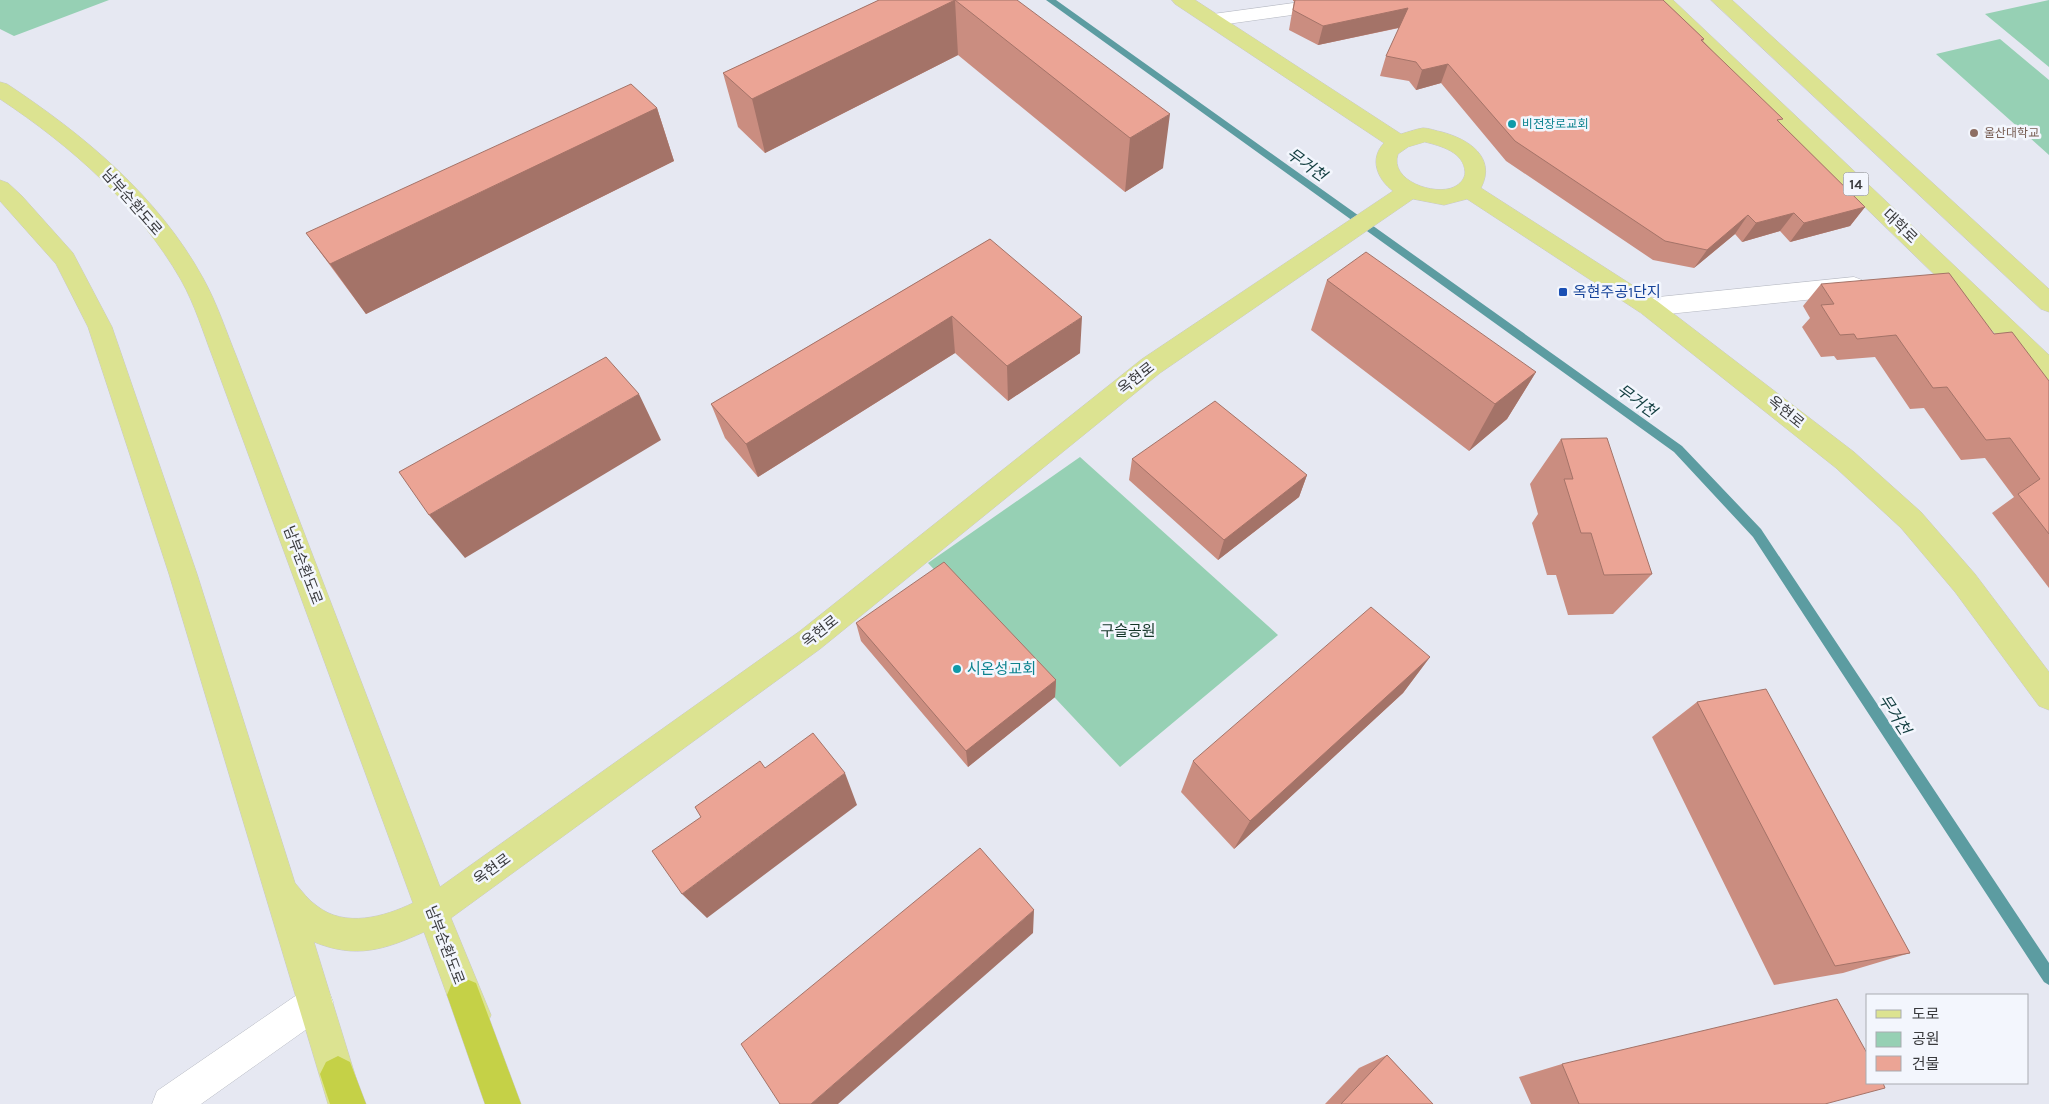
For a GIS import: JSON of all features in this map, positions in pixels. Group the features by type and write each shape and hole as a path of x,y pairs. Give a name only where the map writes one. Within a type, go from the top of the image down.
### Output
{"highway":[{"path":"464,995 503,1104"}],"main road":[{"path":"1182,0 1398,142"},
{"name":"대학로","path":"1662,0 1952,275 2049,370"},
{"path":"1721,0 1887,151 2049,303"},
{"name":"남부순환도로","path":"0,89 29,108 92,156 146,214 191,278 225,358 464,995 516,1104"},
{"path":"1432,136 1455,142 1475,160 1478,171 1475,181 1467,189 1456,194 1443,196 1409,191 1392,176 1387,167 1386,157 1390,148 1410,137 1432,136"},
{"path":"0,188 14,201 65,259 100,327 183,574 344,1094"},
{"name":"옥현로","path":"1467,189 1650,307 1845,460 1911,520 1965,583 2049,696"},
{"name":"옥현로","path":"282,893 306,918 335,934 372,935 402,926 433,912 810,640 1151,366 1409,191"}],"street":[{"path":"1213,20 1358,0"},
{"path":"1923,278 1952,275"},
{"path":"1650,307 1874,284"},
{"path":"170,1104 316,1002"}],"green space":[{"path":"0,0 109,0 14,36 0,29"},
{"path":"2049,0 2049,67 1985,14"},
{"path":"2000,39 2049,80 2049,155 1936,54"},
{"name":"구슬공원","path":"1080,457 1278,635 1120,767 928,563"}],"building":[{"path":"879,0 955,0 752,99 723,73"},
{"path":"955,0 1017,0 1170,114 1130,138"},
{"path":"1295,0 1663,0 1704,39 1701,40 1783,119 1777,120 1865,207 1804,223 1794,213 1756,223 1748,215 1707,250 1665,241 1515,141 1448,64 1422,70 1416,62 1386,56 1408,8 1323,26 1293,10"},
{"path":"631,84 657,108 330,264 306,233"},
{"path":"990,239 1082,317 1007,366 952,316 746,444 711,404"},
{"path":"1366,252 1536,372 1495,404 1327,280"},
{"path":"1949,273 1994,334 2012,332 2049,381 2049,534 2018,494 2040,479 2010,438 1986,440 1947,387 1933,388 1896,335 1857,339 1854,334 1840,335 1821,305 1834,304 1821,284"},
{"path":"606,357 639,394 429,515 399,472"},
{"path":"1215,401 1307,475 1224,540 1132,459"},
{"path":"1607,438 1652,574 1604,575 1591,533 1581,533 1564,479 1573,479 1561,439"},
{"name":"시온성교회","path":"944,562 1056,680 966,751 856,623"},
{"path":"1371,607 1430,657 1250,821 1193,761"},
{"path":"1766,689 1910,953 1835,966 1697,702"},
{"path":"813,733 845,773 682,894 652,851 701,817 695,807 760,761 765,768"},
{"path":"980,848 1034,910 811,1104 780,1104 741,1044"},
{"path":"1837,999 1866,1051 1866,1084 1883,1084 1885,1088 1825,1104 1579,1104 1562,1064"},
{"path":"1387,1055 1433,1104 1341,1104"}],"waterway":[{"name":"무거천","path":"1050,0 1678,449 1757,533 2049,977"}],"place":[{"name":"비전장로교회","path":"1512,124"},
{"name":"울산대학교","path":"1974,133"},
{"name":"옥현주공1단지","path":"1563,292"},
{"name":"시온성교회","path":"957,669"}]}
